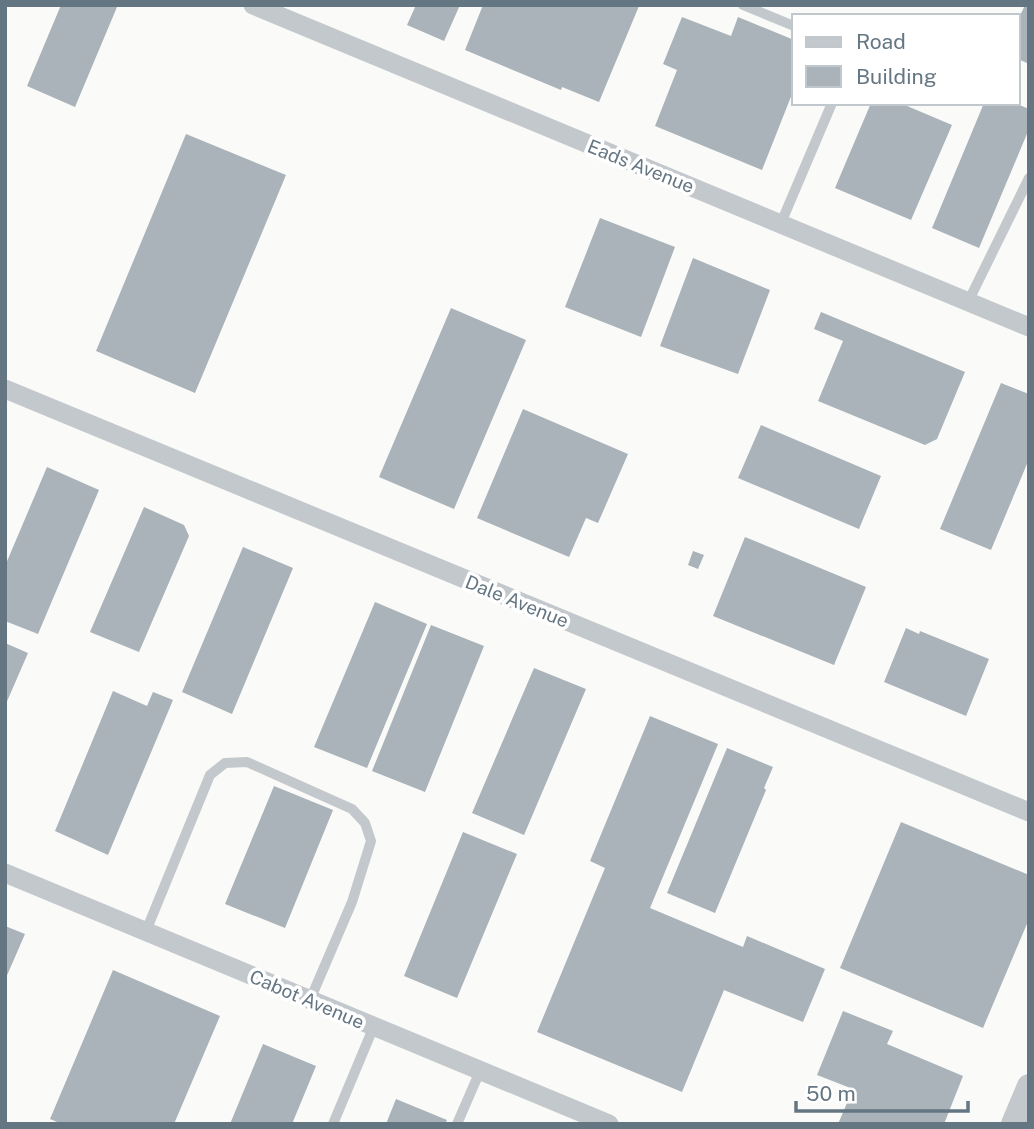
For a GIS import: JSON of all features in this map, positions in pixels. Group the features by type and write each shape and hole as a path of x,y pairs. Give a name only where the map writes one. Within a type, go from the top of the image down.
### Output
{"street":[{"name":"Eads Avenue","path":"253,5 1029,327"},
{"name":"Dale Avenue","path":"5,389 1029,813"},
{"name":"Cabot Avenue","path":"5,873 609,1124"},
{"path":"1013,1124 1029,1086"}],"lane":[{"path":"743,5 792,25"},
{"path":"780,223 831,105"},
{"path":"968,302 1029,178"},
{"path":"146,931 210,775 225,763 247,762 352,809 365,823 371,841 352,902 310,1000"},
{"path":"333,1124 374,1026"},
{"path":"457,1124 480,1070"}],"building":[{"path":"61,5 117,7 75,107 27,86"},
{"path":"416,5 460,5 444,41 407,25"},
{"path":"483,5 639,6 599,102 562,87 561,90 465,50"},
{"path":"1025,5 1029,5 1029,64 1020,60 1020,16"},
{"path":"682,17 731,36 738,17 792,39 792,94 762,170 655,126 677,70 663,64"},
{"path":"870,105 905,105 952,125 911,220 835,188"},
{"path":"983,105 1020,105 1029,109 1029,129 979,248 932,228"},
{"path":"186,134 286,175 195,393 96,351"},
{"path":"600,218 675,247 641,337 565,307"},
{"path":"693,258 770,290 738,374 660,346"},
{"path":"451,308 526,340 454,509 379,477"},
{"path":"821,312 965,372 937,439 925,445 818,401 843,341 814,329"},
{"path":"1001,383 1029,394 1029,459 991,550 940,529"},
{"path":"523,409 628,454 598,523 586,518 569,557 477,518"},
{"path":"761,425 881,476 859,529 738,478"},
{"path":"47,467 99,490 38,634 5,621 5,566"},
{"path":"144,507 184,525 189,536 139,652 90,632"},
{"path":"745,537 866,587 834,665 713,616"},
{"path":"243,547 293,568 232,714 182,692"},
{"path":"693,551 704,555 698,569 688,565"},
{"path":"375,602 427,624 367,768 314,747"},
{"path":"431,625 484,646 425,792 372,771"},
{"path":"906,628 989,659 966,716 884,682"},
{"path":"5,643 28,653 5,706"},
{"path":"534,668 586,689 524,835 472,813"},
{"path":"113,691 147,706 153,692 173,700 108,855 55,831"},
{"path":"650,716 718,744 650,908 743,947 747,936 825,969 803,1022 724,990 682,1092 537,1032 605,868 590,861"},
{"path":"727,748 773,767 715,913 667,893"},
{"path":"274,786 333,810 285,928 225,904"},
{"path":"901,822 1029,875 1029,919 983,1028 840,968"},
{"path":"463,832 517,854 457,998 404,976"},
{"path":"5,926 25,934 5,980"},
{"path":"113,970 220,1016 174,1124 62,1124 50,1119"},
{"path":"843,1011 893,1031 887,1044 963,1076 944,1124 838,1124 853,1089 817,1075"},
{"path":"263,1044 316,1066 292,1124 230,1124"},
{"path":"396,1099 447,1120 445,1124 386,1124"}]}
